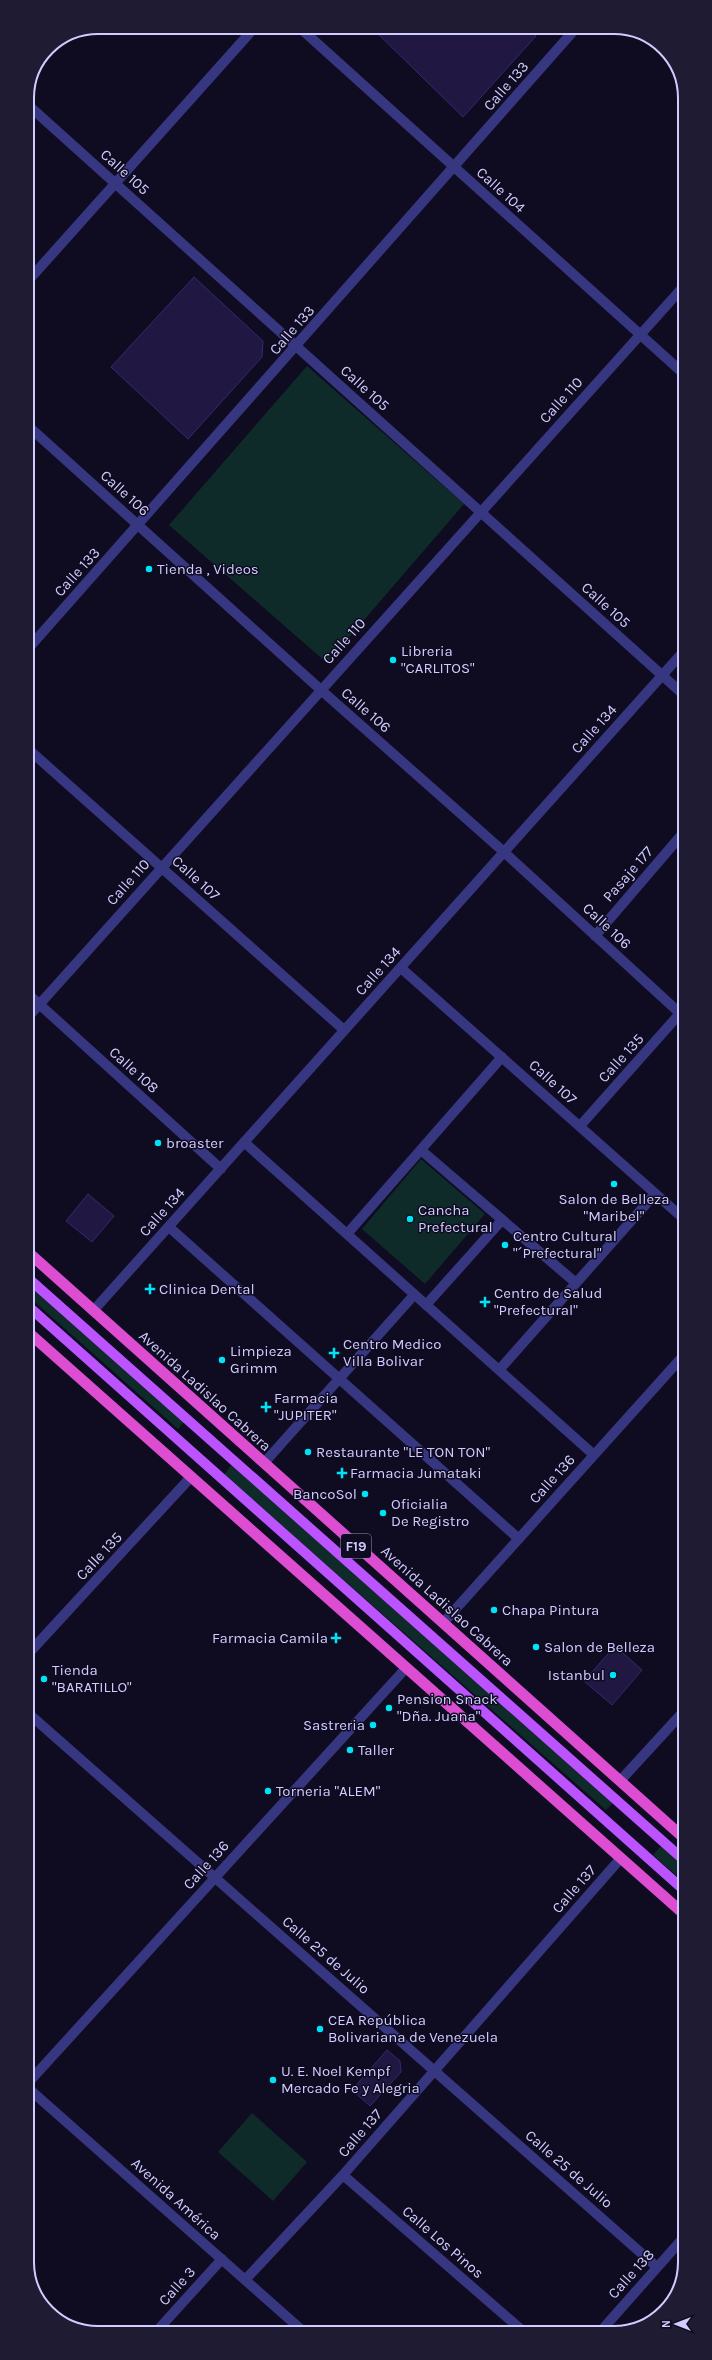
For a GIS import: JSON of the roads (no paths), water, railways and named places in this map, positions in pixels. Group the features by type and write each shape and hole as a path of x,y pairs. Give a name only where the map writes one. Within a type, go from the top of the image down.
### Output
{"highway":[{"name":"Avenida Ladislao Cabrera","path":"34,1257 678,1833"},
{"path":"34,1337 678,1909"}],"main road":[{"name":"F19","path":"34,1283 678,1855"},
{"name":"F19","path":"34,1311 678,1885"}],"street":[{"path":"34,274 249,34"},
{"name":"Calle 104","path":"307,34 678,369"},
{"name":"Calle 133","path":"34,642 297,347 571,34"},
{"name":"Calle 105","path":"34,110 678,690"},
{"name":"Calle 110","path":"34,1010 678,293"},
{"name":"Calle 106","path":"34,431 321,690 504,852 595,936 678,1009"},
{"name":"Calle 134","path":"94,1311 678,658"},
{"name":"Calle 107","path":"34,754 344,1030"},
{"name":"Pasaje 177","path":"595,936 678,839"},
{"name":"Calle 107","path":"400,968 678,1214"},
{"name":"Calle 108","path":"34,999 221,1169"},
{"name":"Calle 135","path":"580,1126 678,1018"},
{"path":"347,1234 422,1151 502,1058"},
{"path":"244,1142 594,1455"},
{"path":"422,1151 576,1283"},
{"path":"499,1370 656,1194"},
{"path":"426,1305 502,1220"},
{"path":"169,1227 340,1378 518,1539"},
{"path":"264,1463 414,1295"},
{"name":"Calle 136","path":"443,1623 678,1362"},
{"name":"Calle 135","path":"34,1648 192,1477"},
{"name":"Calle 136","path":"34,2076 406,1668"},
{"name":"Calle 25 de Julio","path":"34,1718 657,2267"},
{"path":"620,1781 678,1718"},
{"name":"Calle 137","path":"246,2280 343,2174 621,1858"},
{"name":"Avenida América","path":"34,2093 297,2326"},
{"name":"Calle Los Pinos","path":"343,2174 517,2326"},
{"name":"Calle 138","path":"605,2326 678,2244"},
{"name":"Calle 3","path":"161,2326 222,2259"}],"place":[{"name":"Tienda , Videos","path":"149,569"},
{"name":"Libreria \"CARLITOS\"","path":"393,660"},
{"name":"broaster","path":"158,1143"},
{"name":"Salon de Belleza \"Maribel\"","path":"614,1184"},
{"name":"Cancha Prefectural","path":"410,1219"},
{"name":"Centro Cultural \"´Prefectural\"","path":"505,1245"},
{"name":"Clinica Dental","path":"150,1289"},
{"name":"Centro de Salud \"Prefectural\"","path":"485,1302"},
{"name":"Centro Medico Villa Bolivar","path":"334,1353"},
{"name":"Limpieza Grimm","path":"222,1360"},
{"name":"Farmacia \"JUPITER\"","path":"266,1407"},
{"name":"Restaurante \"LE TON TON\"","path":"308,1452"},
{"name":"Farmacia Jumataki","path":"342,1473"},
{"name":"BancoSol","path":"365,1494"},
{"name":"Oficialia De Registro","path":"383,1513"},
{"name":"Chapa Pintura","path":"494,1610"},
{"name":"Farmacia Camila","path":"336,1638"},
{"name":"Salon de Belleza","path":"536,1647"},
{"name":"Istanbul","path":"613,1675"},
{"name":"Tienda \"BARATILLO\"","path":"44,1679"},
{"name":"Pension Snack \"Dña. Juana\"","path":"389,1708"},
{"name":"Sastreria","path":"373,1725"},
{"name":"Taller","path":"350,1750"},
{"name":"Torneria \"ALEM\"","path":"268,1791"},
{"name":"CEA República Bolivariana de Venezuela","path":"320,2029"},
{"name":"U. E. Noel Kempf Mercado Fe y Alegria","path":"273,2080"}]}
